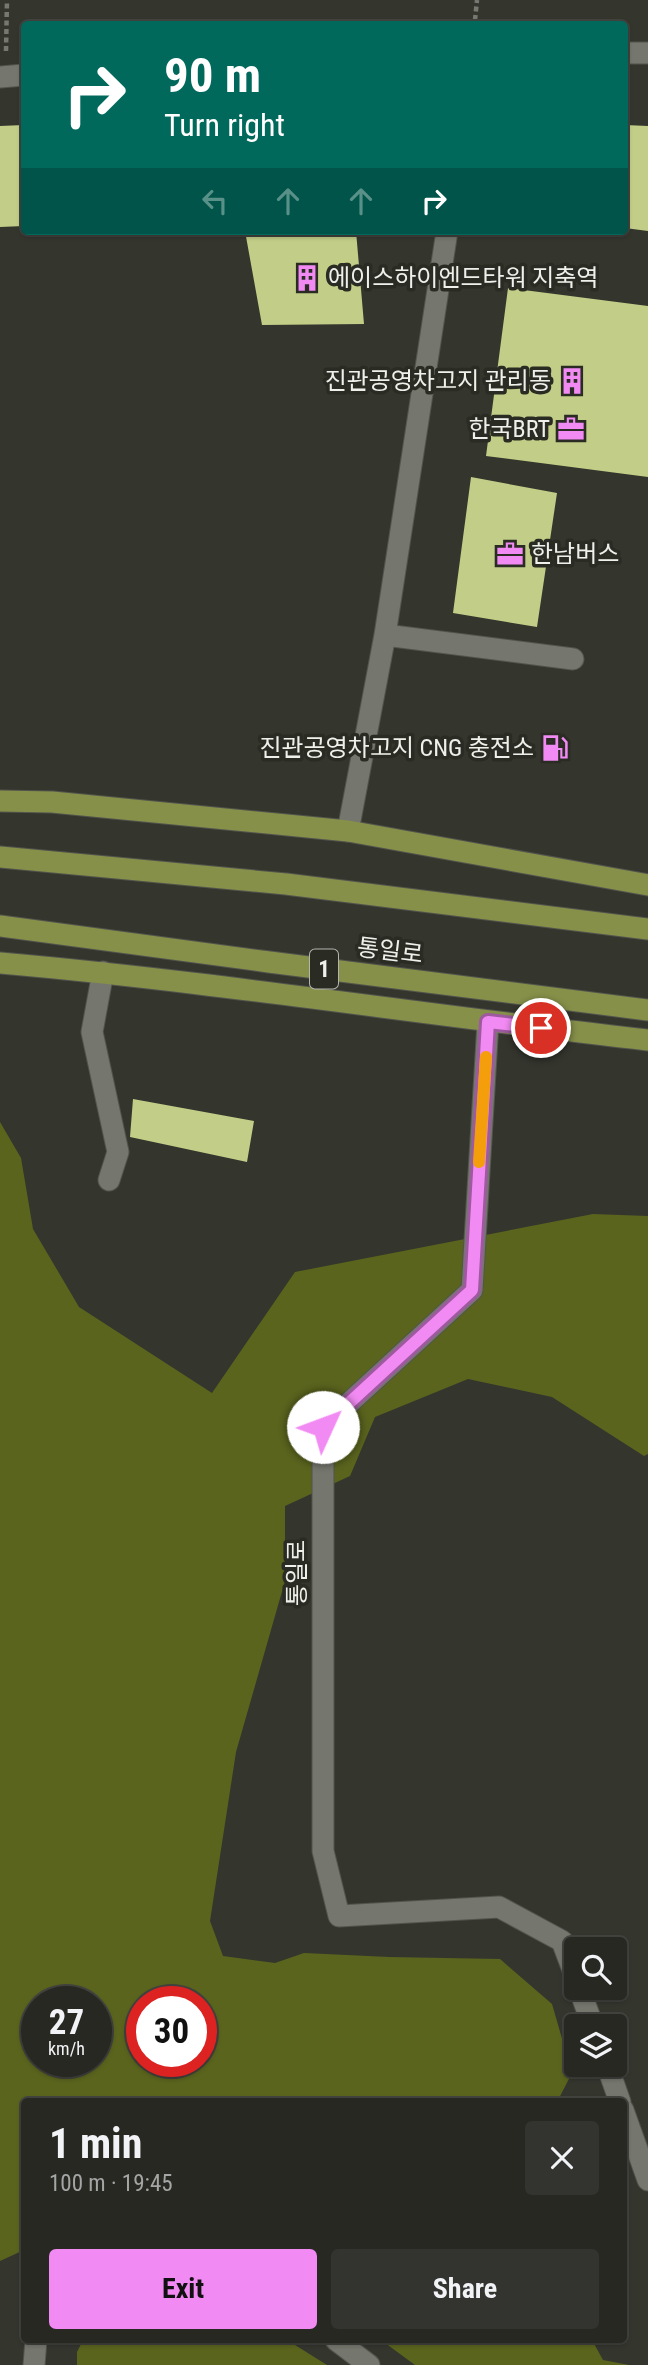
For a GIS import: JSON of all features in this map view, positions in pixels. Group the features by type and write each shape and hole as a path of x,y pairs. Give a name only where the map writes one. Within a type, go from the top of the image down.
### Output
{"main road":[{"path":"0,802 52,802 348,831 648,885"},
{"path":"0,857 286,884 648,929"},
{"name":"통일로","path":"0,926 648,1010"},
{"path":"0,963 103,972 648,1040"}],"street":[{"path":"628,53 648,53"},
{"path":"0,77 21,75"},
{"path":"348,831 385,635 446,235"},
{"path":"385,635 573,659"},
{"path":"103,972 92,1032 118,1152 109,1180"},
{"name":"통일로","path":"488,1022 472,1290 323,1427 323,1852 339,1916 499,1907 562,1941 564,1946"},
{"path":"611,2077 619,2098"},
{"path":"627,2121 648,2179"},
{"path":"34,2365 36,2343"},
{"path":"340,2343 369,2365"}],"path":[{"path":"6,0 6,51"},
{"path":"475,20 477,0"}],"green space":[{"path":"0,1122 21,1158 33,1229 79,1307 212,1393 295,1272 593,1214 648,1216 648,1454 644,1456 552,1397 468,1379 375,1417 350,1476 285,1506 285,1581 236,1752 210,1921 223,1956 275,1963 304,1953 500,1959 552,2004 564,2045 564,2077 570,2077 559,2098 21,2098 21,2251 0,2261"},
{"path":"82,2343 292,2343 327,2365 77,2365 77,2352"},
{"path":"385,2343 594,2343 603,2360 629,2365 415,2365"}],"building":[{"path":"21,125 21,226 0,227 0,126"},
{"path":"628,125 648,126 648,231 628,228"},
{"name":"에이스하이엔드타워 지축역","path":"246,235 356,235 364,324 262,325"},
{"name":"진관공영차고지 관리동","path":"508,288 648,306 648,477 486,456"},
{"path":"471,477 557,493 537,627 453,613"},
{"path":"133,1099 254,1121 247,1162 130,1137"}],"slow traffic":[{"path":"479,1162 486,1057"}],"place":[{"name":"에이스하이엔드타워 지축역","path":"307,278"},
{"name":"진관공영차고지 관리동","path":"572,381"},
{"name":"한국BRT","path":"571,429"},
{"name":"한남버스","path":"510,554"},
{"name":"진관공영차고지 CNG 충전소","path":"555,748"}],"route":[{"path":"323,1427 472,1290 488,1022 541,1028"}]}
